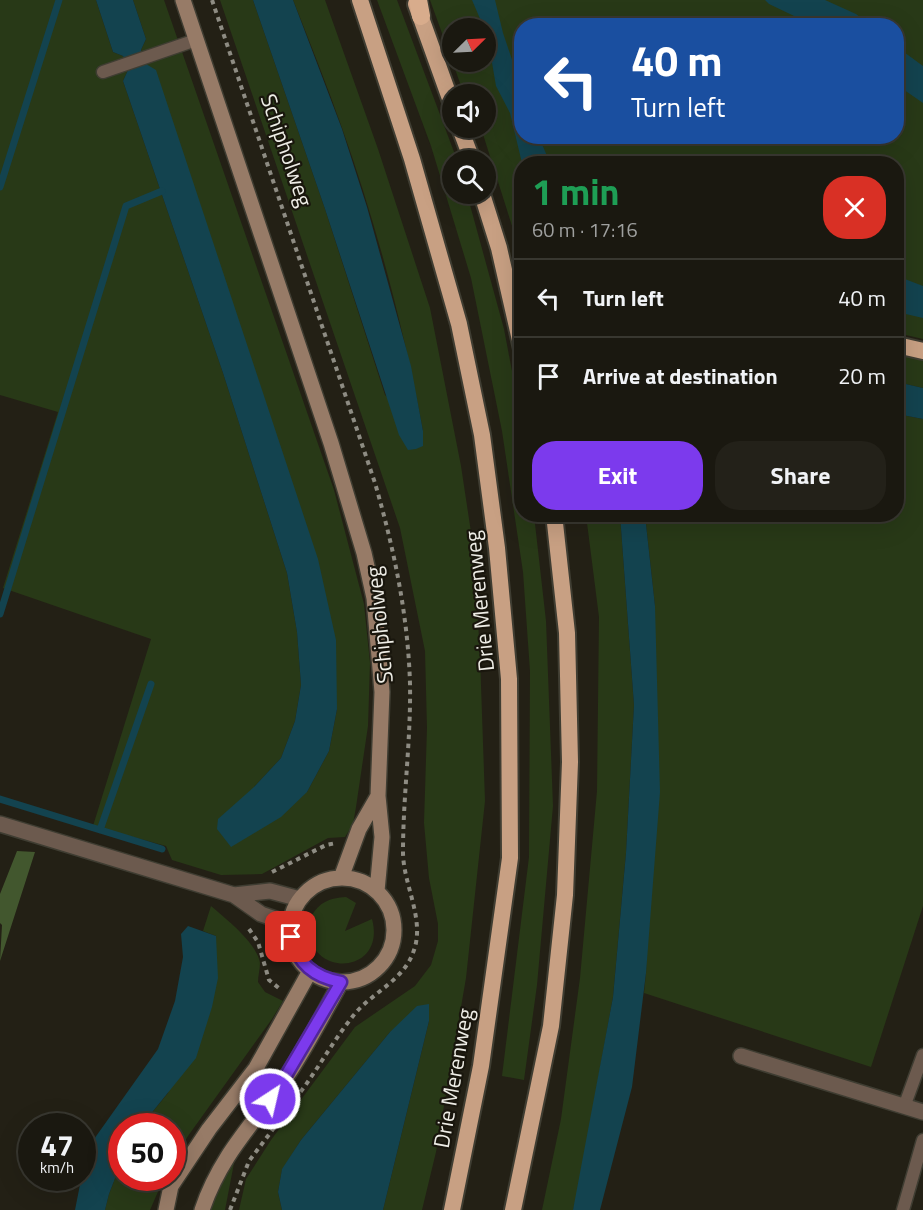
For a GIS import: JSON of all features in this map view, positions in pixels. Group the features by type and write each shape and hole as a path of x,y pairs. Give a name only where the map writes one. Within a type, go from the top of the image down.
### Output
{"highway":[{"path":"353,0 380,64"},
{"name":"Drie Merenweg","path":"360,0 423,193 462,335 482,435 497,548 509,679 510,858 481,1066 452,1210"},
{"path":"418,5 445,84"},
{"path":"485,204 514,315"},
{"path":"904,347 923,351"},
{"path":"513,1210 551,1026 565,896 570,762 567,656 555,522"}],"main road":[{"name":"Schipholweg","path":"183,0 331,443 364,553 374,598 382,692 378,796 382,849 377,891"},
{"name":"Schipholweg","path":"341,878 359,829 378,796"},
{"path":"341,878 360,881 377,891 388,905 394,922 393,940 387,957 375,971 358,980 341,982 324,979 310,971 294,950 291,937 290,924 300,899 318,884 341,878"},
{"path":"166,1210 171,1186 209,1129 256,1068 310,971"},
{"path":"202,1210 210,1187 235,1144 281,1084 341,982"}],"street":[{"path":"0,824 234,895 261,914 290,924"},
{"path":"234,895 270,891 300,899"},
{"path":"741,1056 923,1112"}],"lane":[{"path":"103,72 196,40"},
{"path":"904,1107 923,1055"},
{"path":"903,1210 923,1140"}],"path":[{"name":"Schipholweg","path":"212,0 353,417 393,549 402,598 409,677 403,854 417,931 415,948 409,964 397,977 366,1001 349,1022 298,1095"},
{"path":"271,873 326,845 353,844"},
{"path":"382,849 403,854"},
{"path":"244,922 258,942 268,980 295,1000"},
{"path":"324,1011 349,1022"},
{"path":"230,1210 249,1161 284,1114"}],"green space":[{"path":"0,0 96,0 113,52 123,56 128,70 123,81 223,373 287,573 297,632 301,685 295,721 281,758 254,787 307,792 329,751 337,709 141,50 146,39 133,0 164,0 334,490 364,604 370,663 368,726 353,824 345,837 328,838 262,874 221,875 172,860 166,846 93,826 151,639 3,588 58,412 0,395"},
{"path":"220,0 253,0 325,209 385,395 423,431 398,316 367,202 336,112 293,0 325,0 378,149 430,308 461,466 474,552 485,801 466,978 436,1152 422,1210 383,1210 429,1021 428,1005 390,1032 301,1140 282,1170 278,1192 282,1210 239,1210 246,1179 271,1140 355,1027 415,986 431,965 438,941 438,924 429,878 424,823 427,728 425,651 400,528"},
{"path":"377,0 397,0 442,120 442,138 449,138 453,150 442,150 442,182 431,146"},
{"path":"430,0 923,0 923,339 904,335 904,156 514,156 514,232 496,175 496,150 488,150 484,138 496,138 496,84 460,84 456,72 496,72 496,18 442,18 442,33"},
{"path":"449,204 470,204 504,329 514,382 514,512 502,431 471,278"},
{"path":"904,356 923,361 923,388 904,384"},
{"path":"904,415 923,419 923,906 871,1067 644,993 655,606 646,522 904,522"},
{"path":"516,522 535,522 546,621 553,806 537,985 524,1080 502,1076 529,857 530,671 523,572"},
{"path":"587,522 621,522 634,705 626,853 613,997 573,1210 542,1210 561,1119 580,978 597,791 599,617"},
{"path":"17,851 35,852 0,961 2,925 0,923 0,894"},
{"path":"346,897 356,903 345,931 372,919 374,936 369,950 361,959 349,963 337,963 325,958 315,949 309,935 309,926 311,917 321,904 335,898"},
{"path":"211,906 253,947 260,963 258,982 265,992 283,1001 186,1139 186,1113 152,1113 168,1093 216,936 203,931"},
{"path":"235,1158 225,1210 206,1210"},
{"path":"110,1191 158,1191 150,1210 105,1210"}],"water":[{"path":"96,0 133,0 146,39 141,50 146,64 156,70 318,559 336,640 337,709 329,751 307,792 281,817 231,847 217,829 218,819 254,787 281,758 295,721 301,685 297,632 287,573 223,373 123,81 128,70 123,56 113,52"},
{"path":"253,0 293,0 342,129 367,207 411,366 423,431 423,446 416,449 408,450 399,435"},
{"path":"472,0 495,0 514,65 514,130 510,113 496,84 494,72 496,72 496,18 480,18"},
{"path":"765,0 825,0 861,18 798,18"},
{"path":"904,52 923,66 923,103 904,90"},
{"path":"517,144 542,144 547,156 520,156"},
{"path":"904,279 923,286 923,318 904,314"},
{"path":"904,384 923,388 923,419 904,415"},
{"path":"621,522 646,522 655,606 660,792 646,973 632,1087 600,1210 573,1210 613,997 626,853 634,705"},
{"path":"188,926 216,936 218,978 212,1007 196,1058 152,1113 113,1113 158,1049 175,1001 183,957 181,934"},
{"path":"429,1004 429,1021 383,1210 282,1210 278,1192 282,1169 301,1140 390,1032 417,1006"},
{"path":"108,1119 108,1191 110,1191 105,1210 75,1210 79,1191 96,1191 96,1136"}],"waterway":[{"path":"0,187 59,0"},
{"path":"0,614 126,206 162,191"},
{"path":"100,830 151,684"},
{"path":"0,799 162,849"}],"route":[{"path":"270,1099 341,982 324,979 310,971 294,950 291,937"}]}
